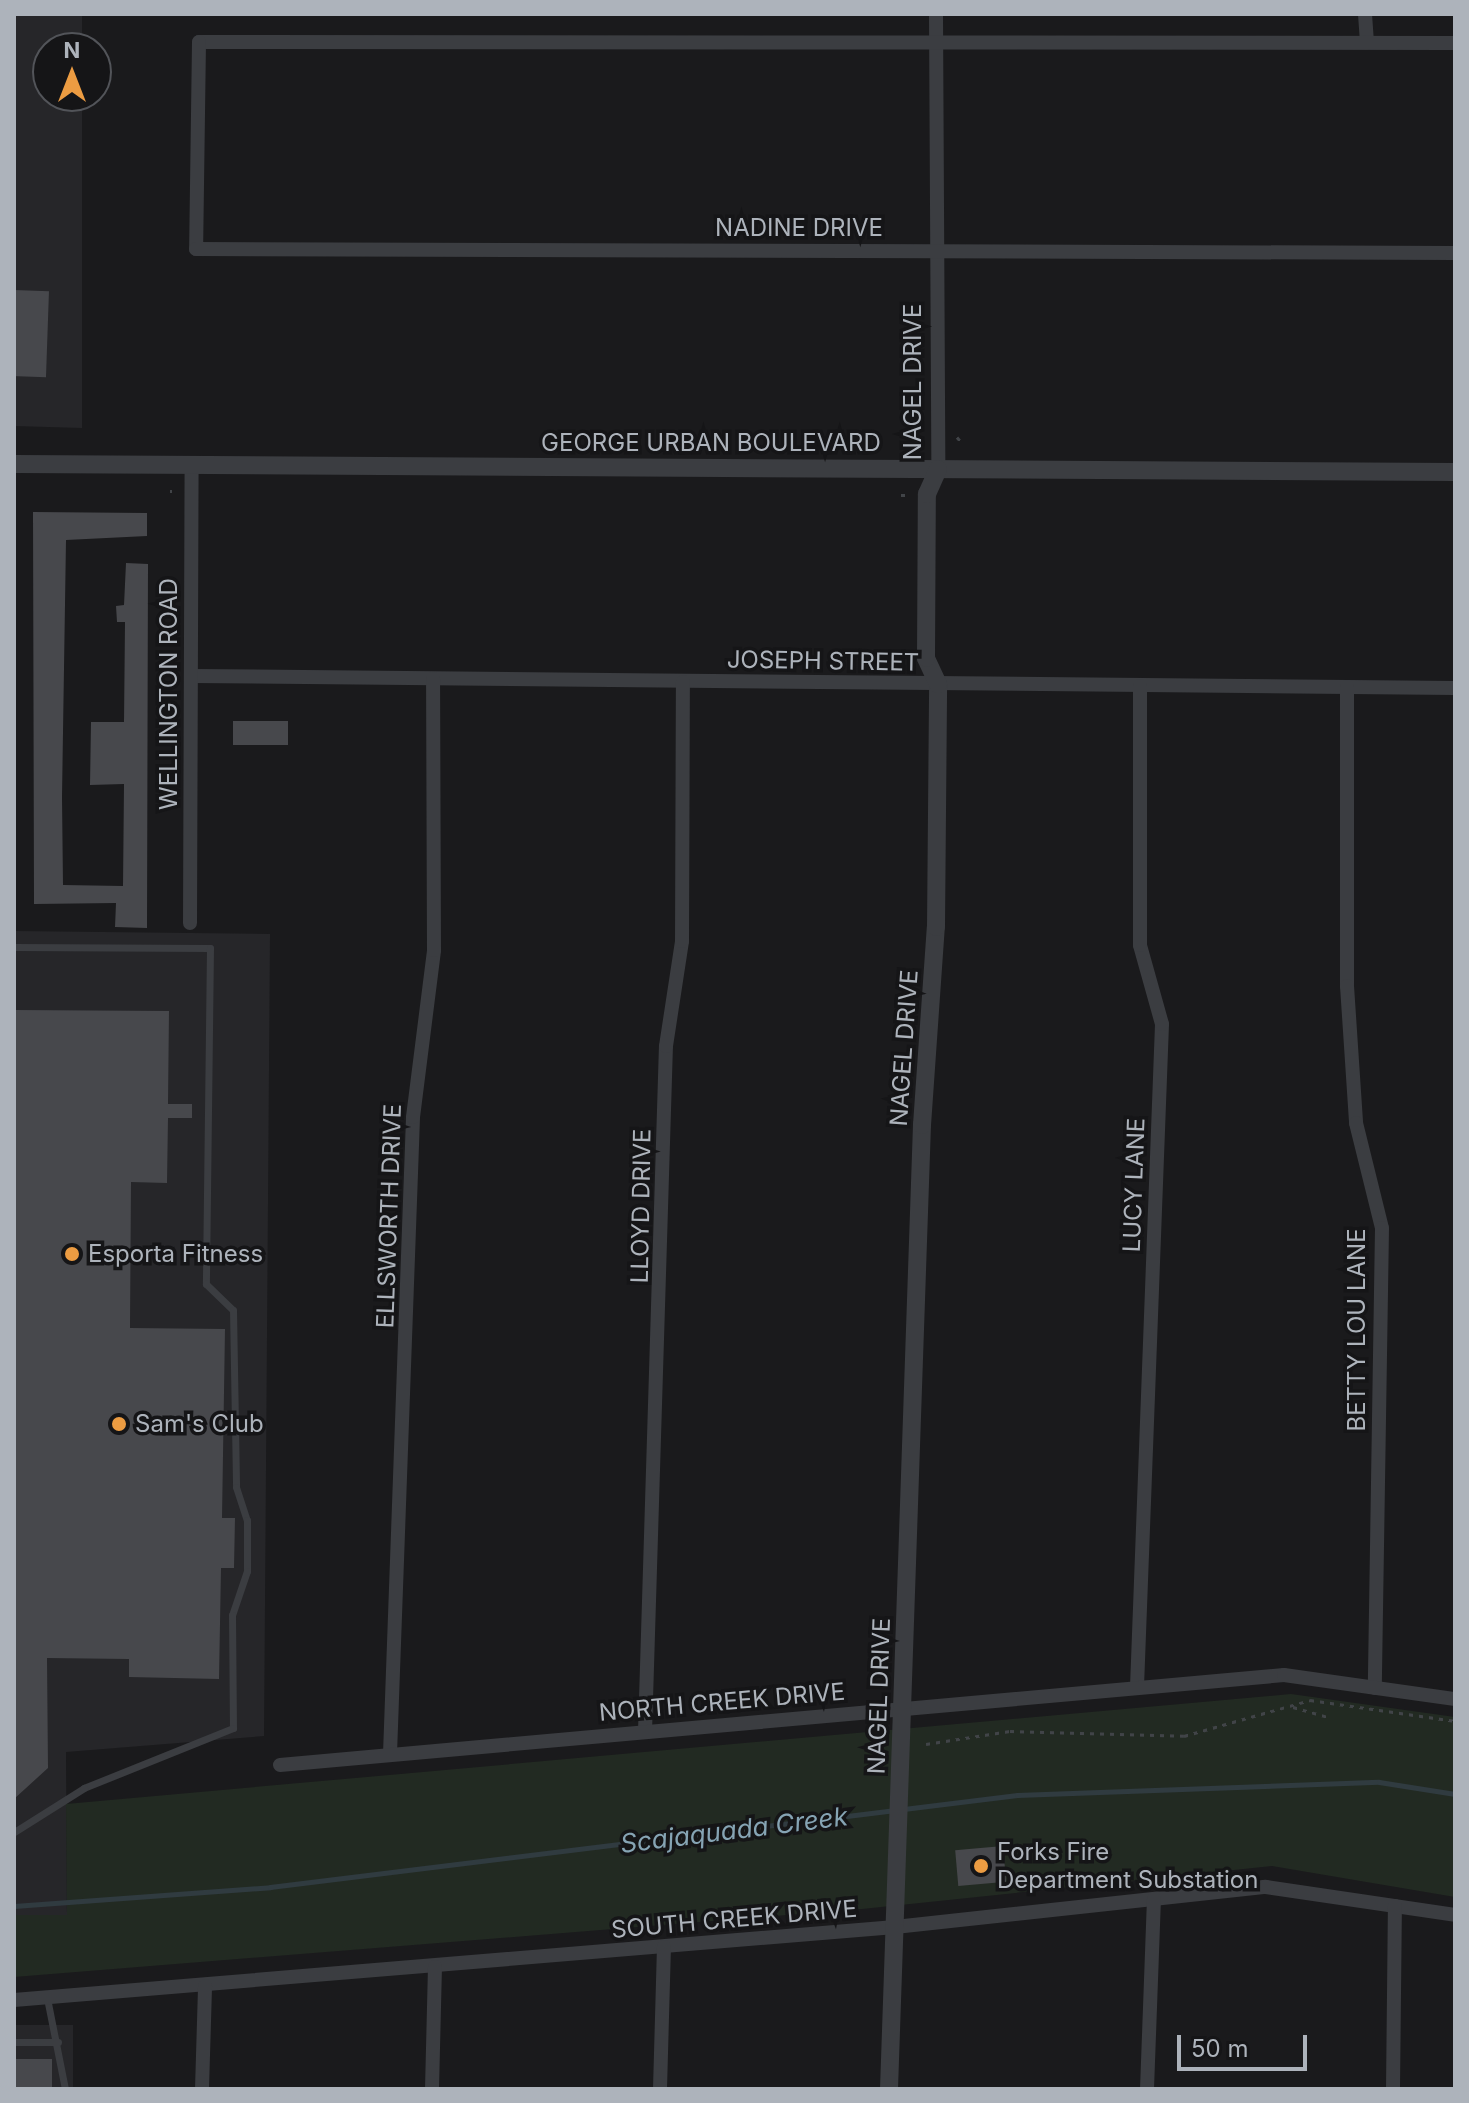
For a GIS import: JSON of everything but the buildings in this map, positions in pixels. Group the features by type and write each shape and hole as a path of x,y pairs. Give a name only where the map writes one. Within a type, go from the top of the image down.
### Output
{"street":[{"name":"NAGEL DRIVE","path":"889,2089 902,1707 936,927 938,684 926,658 927,494 938,469 936,14"},
{"path":"1365,14 1367,41"},
{"path":"936,46 1367,41 1455,43"},
{"name":"NADINE DRIVE","path":"936,46 199,42 196,249 1455,253"},
{"name":"GEORGE URBAN BOULEVARD","path":"14,464 1455,472"},
{"name":"WELLINGTON ROAD","path":"190,923 192,464"},
{"name":"JOSEPH STREET","path":"191,676 1455,688"},
{"name":"ELLSWORTH DRIVE","path":"390,1754 413,1117 434,950 433,679"},
{"name":"LLOYD DRIVE","path":"645,1732 666,1046 682,941 683,682"},
{"name":"LUCY LANE","path":"1137,1687 1162,1024 1140,945 1140,686"},
{"name":"BETTY LOU LANE","path":"1347,687 1347,986 1356,1123 1382,1228 1375,1688"},
{"name":"NORTH CREEK DRIVE","path":"280,1765 1284,1675 1455,1699"},
{"name":"SOUTH CREEK DRIVE","path":"14,2000 895,1927 1266,1887 1455,1915"},
{"path":"1147,2089 1154,1899"},
{"path":"1393,2089 1395,1906"},
{"path":"660,2089 664,1947"},
{"path":"432,2089 435,1967"},
{"path":"202,2089 205,1986"}],"lane":[{"path":"14,947 210,948 206,1284 233,1310 236,1487 247,1520 247,1571 232,1615 233,1728 84,1788 14,1832"},
{"path":"47,1998 65,2089"},
{"path":"14,2042 58,2042"}],"path":[{"path":"957,437 962,443"},
{"path":"926,1744 1010,1731 1184,1736 1236,1715 1293,1707 1310,1700 1455,1721"},
{"path":"1293,1707 1327,1717"}],"shaded area":[{"path":"14,14 82,14 82,32 32,32 32,112 82,112 82,428 14,426"},
{"path":"14,931 270,934 264,1736 66,1752 67,1916 14,1915"},
{"path":"1291,1694 1455,1717 1455,1897 1272,1866 862,1909 14,1977 14,1915 67,1915 66,1804"},
{"path":"14,2025 73,2025 73,2089 14,2089"}],"waterway":[{"name":"Scajaquada Creek","path":"14,1906 270,1887 1017,1795 1379,1782 1455,1794"}],"place":[{"name":"Esporta Fitness","path":"72,1254"},
{"name":"Sam's Club","path":"119,1424"},
{"name":"Forks Fire Department Substation","path":"981,1866"}]}
